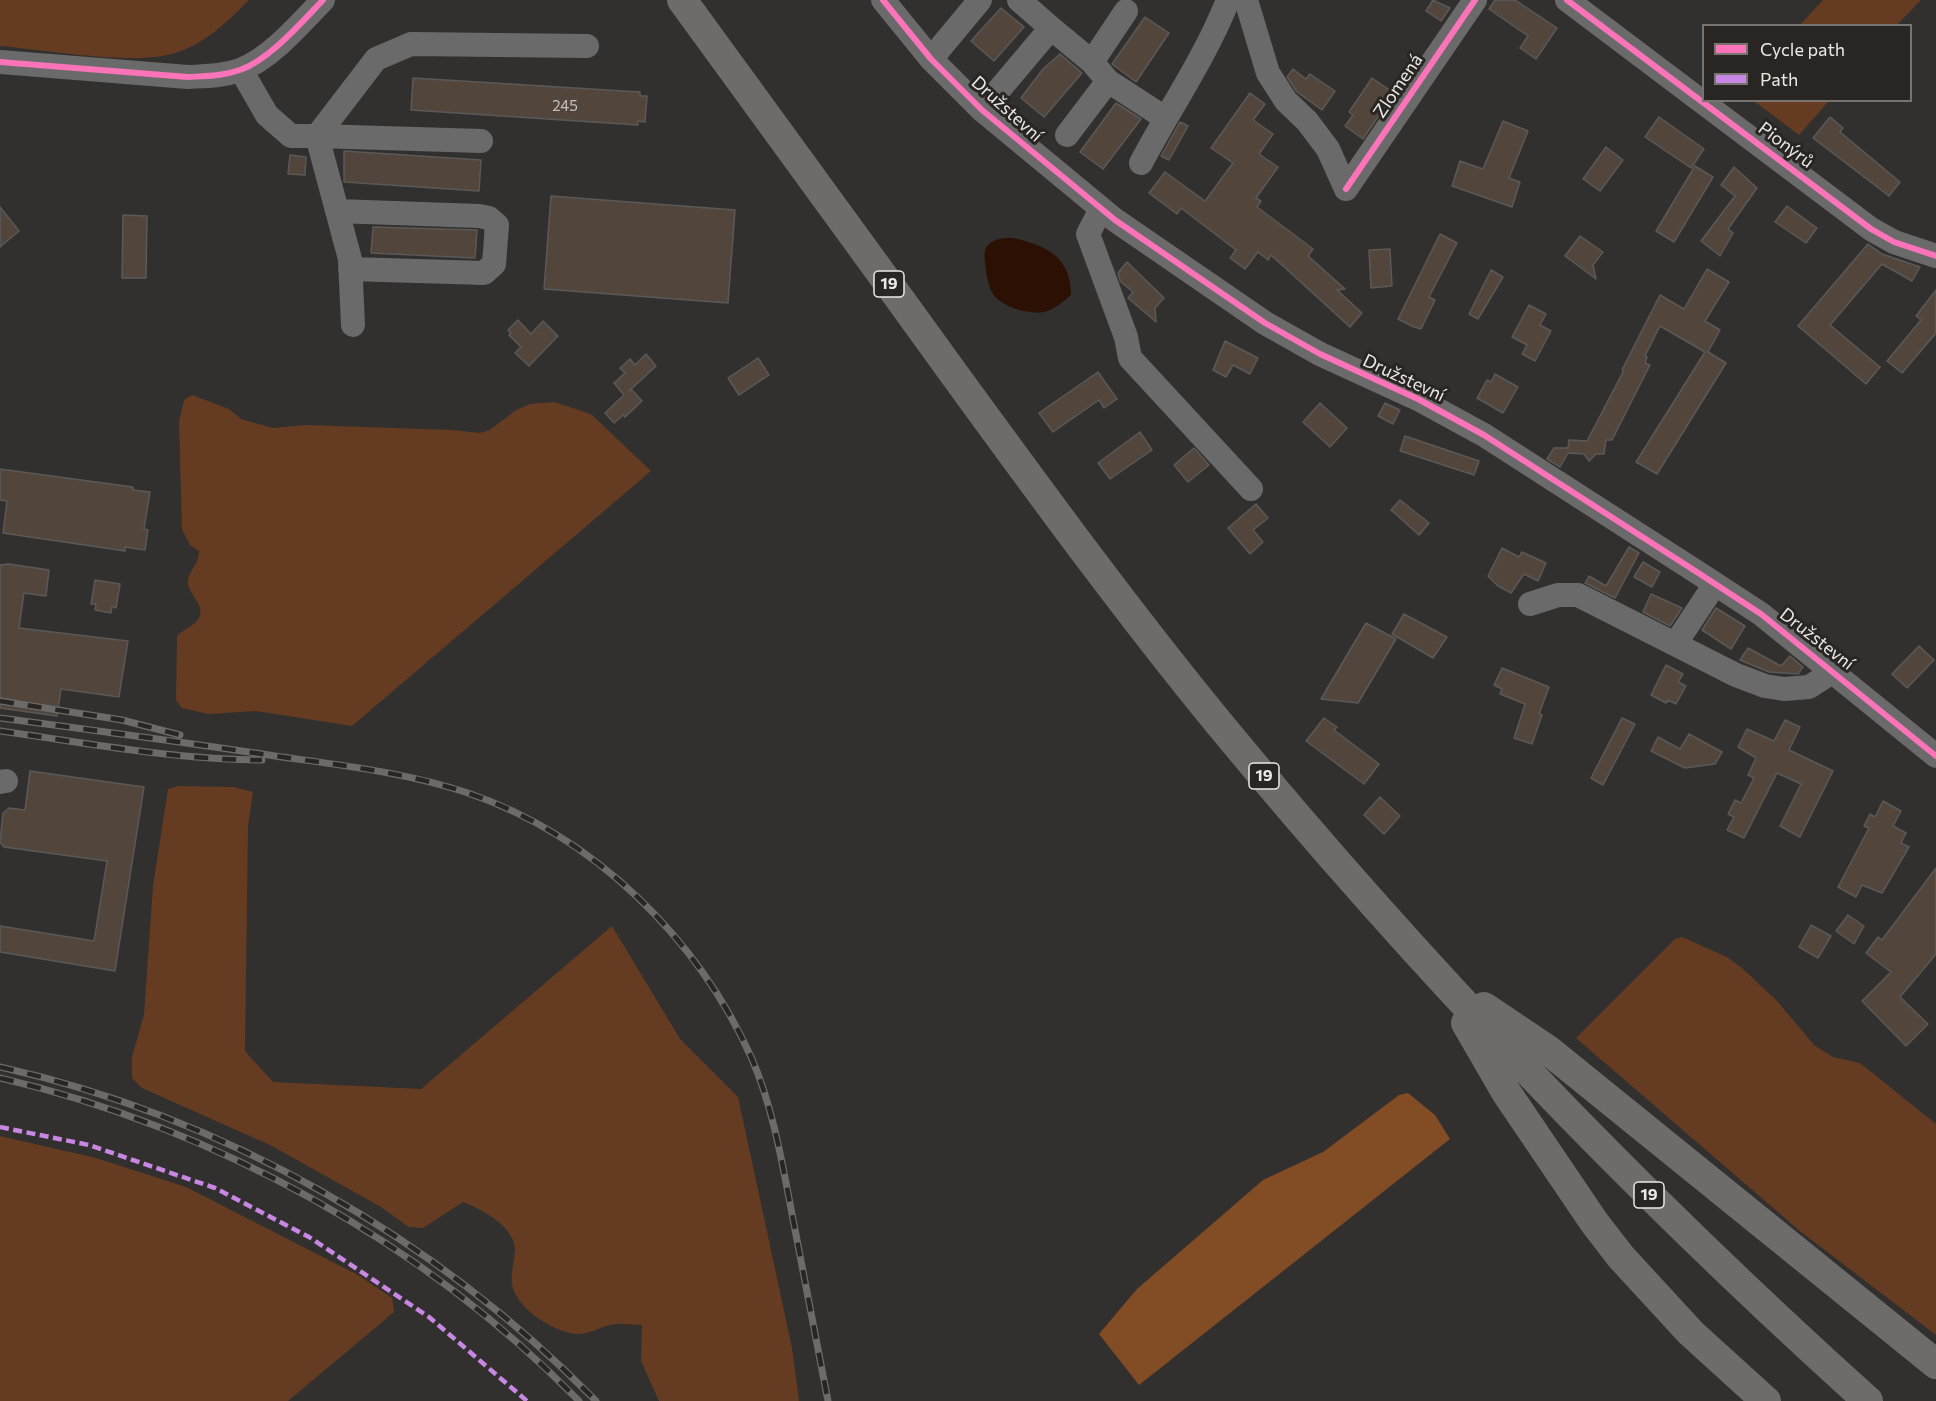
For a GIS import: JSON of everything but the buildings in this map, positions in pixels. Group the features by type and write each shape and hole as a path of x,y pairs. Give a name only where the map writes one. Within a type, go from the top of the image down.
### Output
{"main road":[{"name":"19","path":"682,0 1095,568 1222,727 1441,978 1662,1209 1868,1401"},
{"path":"1441,978 1548,1050 1936,1364"},
{"path":"1441,978 1506,1092 1621,1257 1691,1333 1766,1401"}],"street":[{"path":"0,62 189,77 218,76 241,70 258,60 296,28 323,0"},
{"name":"Družstevní","path":"883,0 931,59 982,110 1101,209 1265,323 1320,354 1418,399 1484,435 1761,614 1936,756"},
{"path":"931,59 980,0"},
{"path":"1019,0 1092,62 1107,81 1164,118"},
{"path":"1141,163 1164,118 1190,81 1228,0"},
{"name":"Zlomená","path":"1246,0 1268,73 1286,101 1307,121 1328,149 1346,189 1475,0"},
{"name":"Pionýrů","path":"1567,0 1702,102"},
{"path":"1092,62 1126,12"},
{"path":"982,110 1051,28"},
{"path":"317,136 376,59 411,44 587,46"},
{"path":"241,70 267,115 291,136 481,141"},
{"path":"1068,135 1107,81"},
{"name":"Pionýrů","path":"1702,102 1871,229 1894,242 1936,256"},
{"path":"317,136 350,268 353,325"},
{"path":"1101,209 1088,234 1126,337 1130,358 1251,489"},
{"path":"337,211 479,216 489,218 497,225 494,264 484,273 350,268"},
{"path":"1676,643 1715,584"},
{"path":"1530,604 1558,595 1578,596 1736,675 1765,686 1784,689 1809,687 1834,671"}],"shaded area":[{"path":"0,0 249,0 206,38 186,49 158,57 114,58 0,46"},
{"path":"1823,0 1921,0 1898,24 1801,24"},
{"path":"1755,102 1828,102 1799,135"},
{"path":"1014,238 1047,250 1062,262 1070,282 1071,295 1062,303 1038,313 1016,309 1002,303 993,294 985,263 985,249 997,240"},
{"path":"192,395 229,409 241,419 273,428 306,425 480,433 490,430 516,410 530,404 554,402 591,414 651,471 352,726 256,711 208,714 182,708 176,700 177,636 196,622 201,611 188,582 199,551 190,545 182,529 179,422 184,400"},
{"path":"178,786 234,787 253,792 248,826 245,1051 273,1082 421,1089 612,926 680,1039 738,1097 792,1348 799,1401 659,1401 641,1361 642,1325 615,1324 575,1334 547,1324 537,1317 521,1302 512,1285 515,1249 509,1233 495,1219 479,1209 463,1202 423,1228 409,1227 381,1207 272,1146 142,1088 132,1078 132,1057 144,1015 153,886 168,789"},
{"path":"1682,937 1727,957 1777,1001 1814,1045 1833,1057 1860,1063 1936,1124 1936,1335 1800,1231 1576,1038 1675,939"},
{"path":"1408,1093 1435,1115 1450,1139 1139,1385 1099,1334 1137,1289 1263,1180 1323,1152 1399,1095"},
{"path":"0,1136 96,1158 186,1187 358,1275 392,1298 394,1312 288,1401 0,1401"}],"railway":[{"path":"0,701 122,720 180,735"},
{"path":"0,718 396,774 468,793 514,812 558,836 599,864 637,897 672,933 703,972 752,1059 766,1097 776,1135 828,1401"},
{"path":"0,731 164,754 262,760"},
{"path":"0,1067 83,1089 165,1117 245,1152 322,1192 396,1237 467,1287 534,1342 596,1401"},
{"path":"0,1078 81,1100 160,1128 237,1161 312,1199 384,1242 453,1291 518,1344 579,1401"}],"marked path":[{"path":"0,1127 89,1145 215,1188 309,1237 429,1317 527,1401"}],"cycle path":[{"path":"0,62 188,77 227,73 240,70 263,58 323,0"},
{"path":"883,0 931,59 982,110 1115,220 1265,323 1320,354 1418,399 1484,435 1703,576 1761,614 1936,756"},
{"path":"1346,189 1475,0"},
{"path":"1567,0 1702,102"},
{"path":"1702,102 1871,229 1894,242 1936,256"}]}
